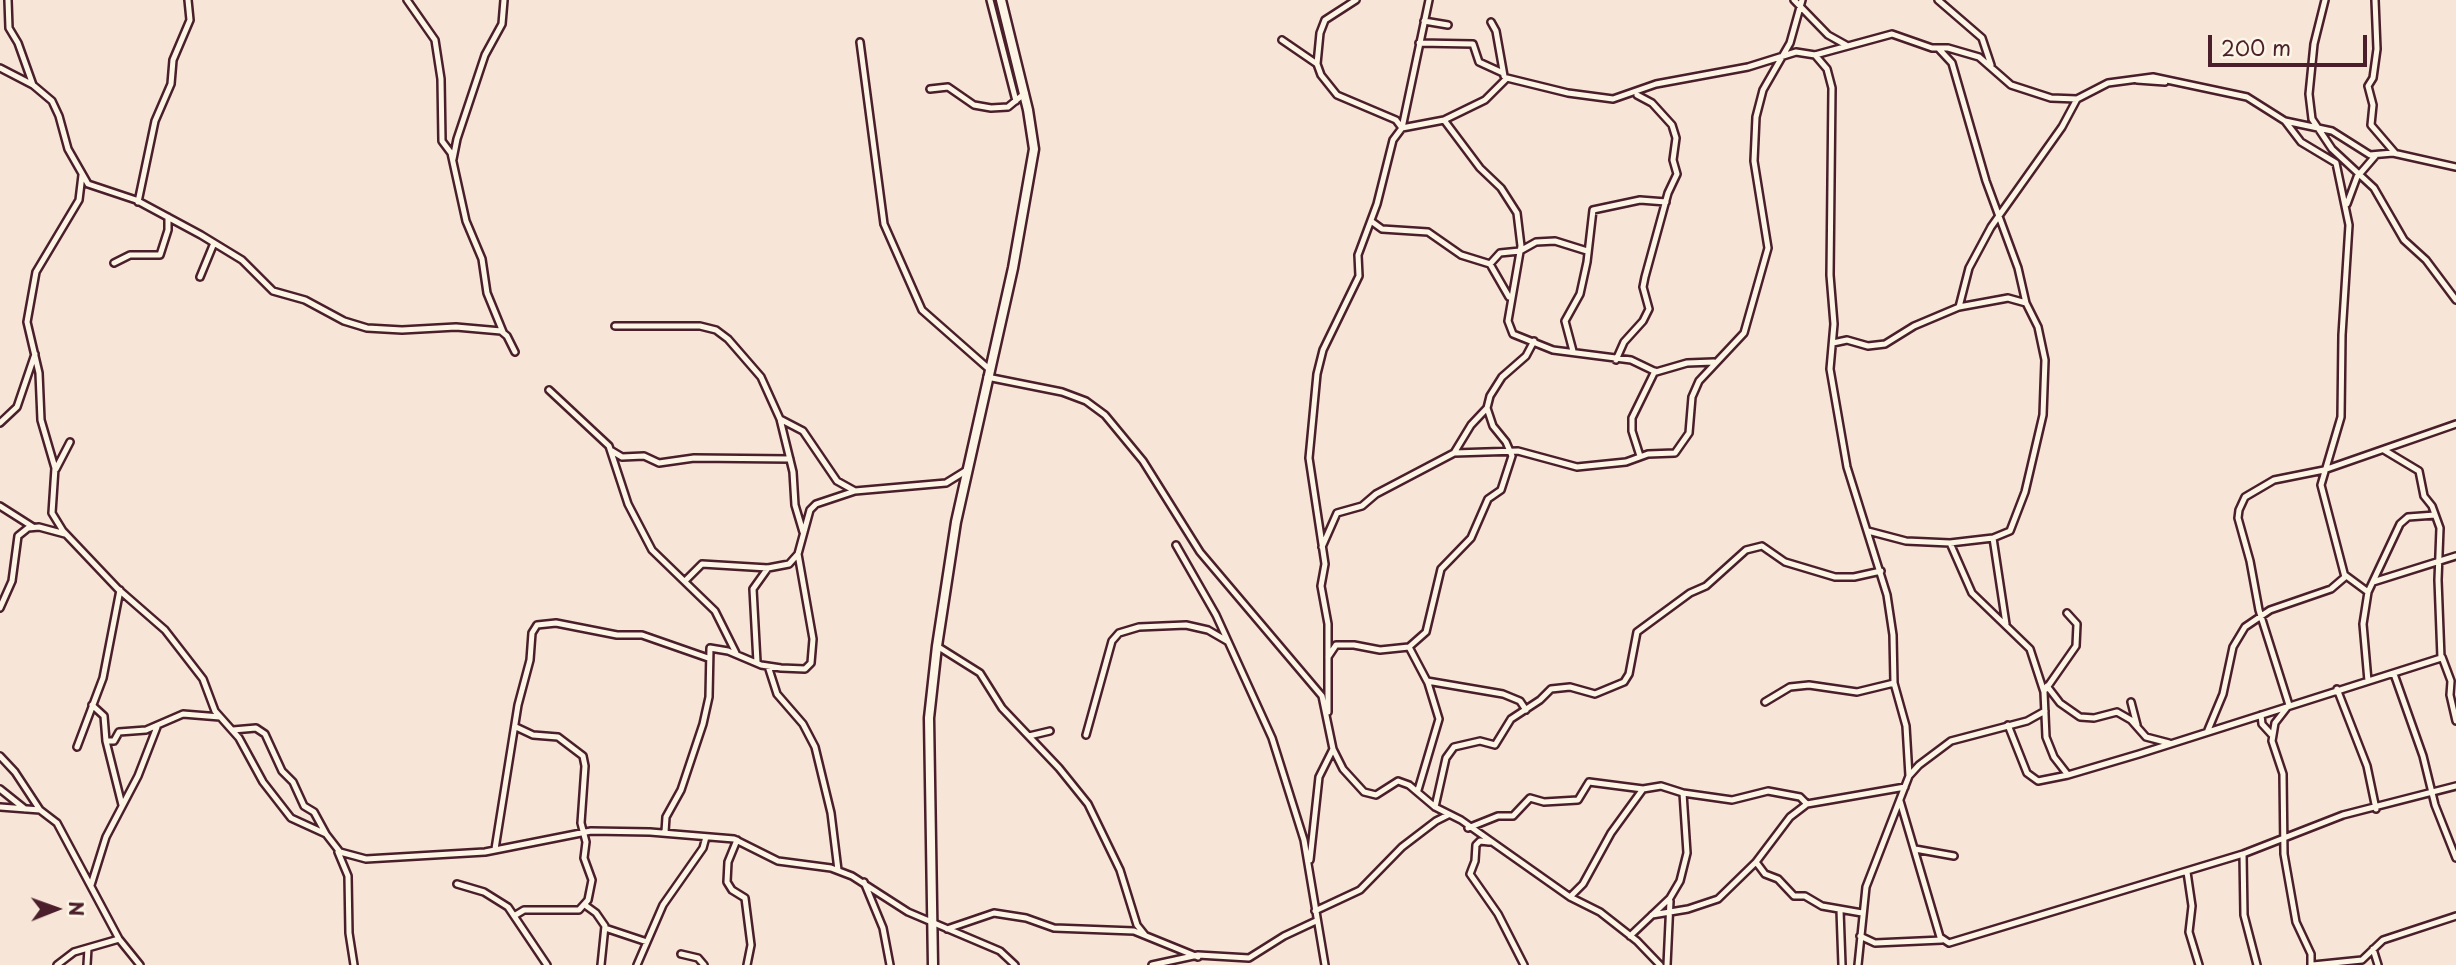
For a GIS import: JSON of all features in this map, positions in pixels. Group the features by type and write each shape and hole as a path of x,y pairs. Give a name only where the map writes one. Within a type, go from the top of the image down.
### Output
{"main road":[{"path":"933,965 929,718 937,646 968,470 1032,167 1033,139 1001,0"}],"street":[{"path":"8,0 9,28 18,43 33,85"},
{"path":"138,202 155,121 171,84 173,60 190,20 188,0"},
{"path":"407,0 435,40 442,79 442,141 453,162 466,221 482,259 487,293 503,332 515,352"},
{"path":"453,162 457,139 485,55 502,24 505,0"},
{"path":"990,0 1016,101"},
{"path":"1356,0 1325,20 1318,44 1317,64 1321,75 1337,95 1396,120 1402,128"},
{"path":"1327,719 1330,693 1326,661 1328,624 1321,586 1325,564 1310,458 1317,374 1322,350 1357,281 1358,255 1371,221 1389,152 1402,128 1429,0"},
{"path":"1794,0 1801,3 1828,34 1846,45"},
{"path":"1938,0 1982,38 1992,67"},
{"path":"2325,0 2315,34 2309,94 2310,112 2317,128 2332,149 2374,188 2404,240 2427,260 2456,300"},
{"path":"2375,0 2376,49 2373,78 2368,85 2373,105 2371,125 2397,155"},
{"path":"1322,547 1337,513 1362,506 1376,494 1454,453 1510,450 1548,458 1570,467 1626,462 1640,456 1673,455 1681,446 1689,433 1692,397 1714,362 1744,333 1768,248 1768,233 1756,180 1754,142 1763,90 1784,58 1801,3"},
{"path":"1424,21 1448,25"},
{"path":"1402,128 1444,120 1489,97 1504,76 1496,31 1491,22"},
{"path":"1815,55 1892,34 1941,49 1950,57"},
{"path":"1282,40 1317,64"},
{"path":"860,42 884,224 922,310 988,373 1062,392 1086,401 1105,415 1143,461 1200,552 1310,680 1324,701 1333,750 1343,769 1364,793 1376,795 1398,781 1418,790 1435,807 1493,843 1570,897 1600,912 1660,965"},
{"path":"1419,43 1473,44 1479,62 1504,76 1613,99 1657,84 1784,58 1804,51 1815,55 1827,69 1832,89 1833,344 1830,369 1842,444 1881,571 1893,635 1894,683 1906,726 1909,776"},
{"path":"1932,48 1948,48 1979,57 2004,80 2052,98 2077,99 2108,83 2153,77 2235,93 2253,100 2285,121 2301,142 2336,163 2349,233 2342,335 2341,417 2324,470 2322,491 2345,575 2368,592"},
{"path":"1868,531 1906,541 1950,543 1993,538 2013,528 2025,492 2043,415 2045,360 2038,327 2026,303 1948,48"},
{"path":"0,68 33,85 54,106 68,149 82,175 99,189 138,202 215,243 242,260 273,291 305,300 350,324 393,330 456,327 503,332"},
{"path":"930,89 948,87 974,105 986,108 1006,108 1024,93"},
{"path":"1616,360 1624,342 1642,323 1649,309 1643,287 1666,202 1677,174 1673,160 1674,131 1667,118 1637,95"},
{"path":"1959,307 1969,268 1999,215 2062,127 2077,99"},
{"path":"1444,120 1511,202 1518,221 1520,251 1510,300 1510,331 1520,339 1534,341 1553,350 1636,361 1655,371 1687,363 1714,362"},
{"path":"2285,121 2332,131 2365,153 2397,155 2456,167"},
{"path":"2346,207 2357,177 2376,155"},
{"path":"82,175 79,200 39,264 27,322 39,373 41,420 55,471 52,513 66,534 120,590 165,630 203,679 213,706 233,730 281,808 294,820 326,834"},
{"path":"1573,351 1565,321 1579,297 1592,214 1596,208 1630,205 1640,200 1666,202"},
{"path":"114,263 130,255 160,255 168,230 168,217"},
{"path":"1371,221 1382,229 1428,232 1461,256 1490,264 1510,300"},
{"path":"1490,264 1492,258 1500,253 1520,251 1532,243 1545,241 1587,251"},
{"path":"200,278 215,243"},
{"path":"1833,344 1847,340 1871,346 1885,344 1914,326 1959,307 2008,298 2026,303"},
{"path":"615,326 692,326 716,330 761,377 780,419 790,459 795,505 803,532"},
{"path":"1454,453 1471,425 1487,408 1490,396 1502,377 1525,356 1534,341"},
{"path":"0,424 17,407 35,354"},
{"path":"1640,456 1632,431 1632,418 1655,371"},
{"path":"549,390 612,451 622,457 644,456 658,463 692,458 790,459"},
{"path":"1326,661 1336,645 1380,650 1409,647 1428,628 1441,569 1469,541 1487,500 1501,490 1512,456 1493,426 1487,408"},
{"path":"780,419 803,431 837,481 855,491"},
{"path":"2289,705 2260,616 2250,561 2238,518 2240,504 2245,497 2274,480 2324,470 2384,450 2400,441 2456,424"},
{"path":"55,471 70,442"},
{"path":"2384,450 2419,471 2424,496 2435,515 2441,534 2438,564 2442,657 2451,681 2450,695 2456,721"},
{"path":"612,451 613,465 628,504 650,547 715,611 736,653"},
{"path":"665,832 666,817 681,790 703,724 709,696 708,657 712,648 736,653 768,666 807,668 814,653 798,554 813,505 855,491 946,483 968,470"},
{"path":"0,506 34,528 66,534"},
{"path":"2368,681 2363,625 2368,592 2400,523 2410,517 2435,515"},
{"path":"0,608 12,581 16,541 22,532 34,528"},
{"path":"1993,538 2006,625"},
{"path":"1950,543 1968,589 2030,649 2045,689 2046,737 2054,757 2068,775"},
{"path":"1176,545 1229,643 1272,738 1309,863 1325,965"},
{"path":"1435,807 1446,758 1454,747 1480,741 1493,746 1508,722 1553,688 1570,687 1595,694 1624,682 1629,674 1636,634 1644,624 1698,588 1706,586 1716,574 1753,546 1762,545 1781,560 1824,575 1843,578 1881,571"},
{"path":"685,581 702,564 768,568 789,564 798,554"},
{"path":"2373,582 2438,564 2456,556"},
{"path":"757,663 753,589 768,568"},
{"path":"2208,730 2223,694 2233,647 2245,627 2260,616 2331,589 2345,575"},
{"path":"77,747 103,677 108,639 120,590"},
{"path":"2045,689 2076,646 2077,624 2067,613"},
{"path":"495,849 532,635 539,624 564,624 622,636 642,635 708,657"},
{"path":"1086,735 1112,641 1119,633 1139,627 1186,625 1208,630 1229,643"},
{"path":"937,646 980,673 1002,708 1059,768 1094,813 1121,872 1137,925 1145,935"},
{"path":"1409,647 1427,681 1439,719 1418,790"},
{"path":"2008,725 2030,778 2038,781 2068,775 2442,657"},
{"path":"768,666 776,692 803,724 815,747 831,813 838,870"},
{"path":"2394,674 2435,805 2456,858"},
{"path":"1427,681 1512,696 1523,703 1526,710"},
{"path":"1765,702 1790,687 1809,685 1857,692 1894,683"},
{"path":"2045,689 2080,717 2094,718 2117,712 2146,737 2169,743"},
{"path":"2337,690 2367,766 2376,809"},
{"path":"2131,702 2138,728"},
{"path":"92,705 104,716 106,741 122,805"},
{"path":"2272,735 2275,723 2289,705"},
{"path":"1858,965 1862,913 1875,862 1909,776 1951,741 2027,721 2045,711"},
{"path":"106,741 114,741 119,732 157,727 189,713 220,717"},
{"path":"2261,715 2262,724 2272,735 2283,774 2284,837 2295,922 2311,954 2312,965 2359,961 2383,940 2456,916"},
{"path":"91,885 106,837 156,737 157,727"},
{"path":"514,916 524,910 575,912 585,905 592,880 584,858 586,844 583,832 583,756 558,737 533,736 516,727"},
{"path":"233,730 256,728 265,733 282,771 292,780 304,806 314,812 326,834 346,855 366,859 495,849 583,832 665,832 737,840 785,863 838,870 864,882 901,908 1000,951 1015,965"},
{"path":"1029,736 1050,731"},
{"path":"1309,863 1319,777 1333,750"},
{"path":"0,756 15,772 40,810 57,823 119,939 140,965"},
{"path":"1468,828 1496,817 1513,816 1530,798 1545,802 1578,800 1590,781 1643,789 1661,786 1683,793 1736,800 1768,791 1800,797 1807,804"},
{"path":"1860,936 1875,943 1942,940 1953,942 1985,934 2106,893 2243,854 2343,815 2376,809 2456,786"},
{"path":"1652,915 1668,914 1718,899 1756,862 1775,834 1807,804 1905,787"},
{"path":"0,789 25,810"},
{"path":"1570,897 1583,884 1611,833 1643,789"},
{"path":"1630,936 1670,898 1680,881 1687,853 1683,793"},
{"path":"1900,801 1942,940"},
{"path":"0,807 40,810"},
{"path":"1315,911 1360,890 1402,847 1448,815"},
{"path":"637,965 663,905 703,848 706,837"},
{"path":"737,840 729,859 727,880 732,890 745,898 751,946 747,965"},
{"path":"1493,843 1478,842 1470,874 1493,905 1524,965"},
{"path":"336,847 348,876 349,933 354,965"},
{"path":"1915,849 1954,856"},
{"path":"2243,854 2244,915 2257,965"},
{"path":"1756,862 1765,874 1778,879 1791,895 1805,896 1816,905 1862,913"},
{"path":"2187,872 2192,906 2189,932 2199,965"},
{"path":"864,882 883,928 890,965"},
{"path":"457,884 484,892 508,907 547,965"},
{"path":"1667,965 1670,898"},
{"path":"585,905 596,913 605,928 600,965"},
{"path":"1840,910 1842,965"},
{"path":"947,929 991,913 1026,918 1054,928 1119,929 1145,935 1198,957"},
{"path":"1152,965 1198,955 1249,958 1284,936 1316,921"},
{"path":"605,928 647,942"},
{"path":"57,965 74,952 119,939"},
{"path":"87,965 88,948"},
{"path":"2373,949 2378,965"},
{"path":"681,954 699,958 704,965"}]}
